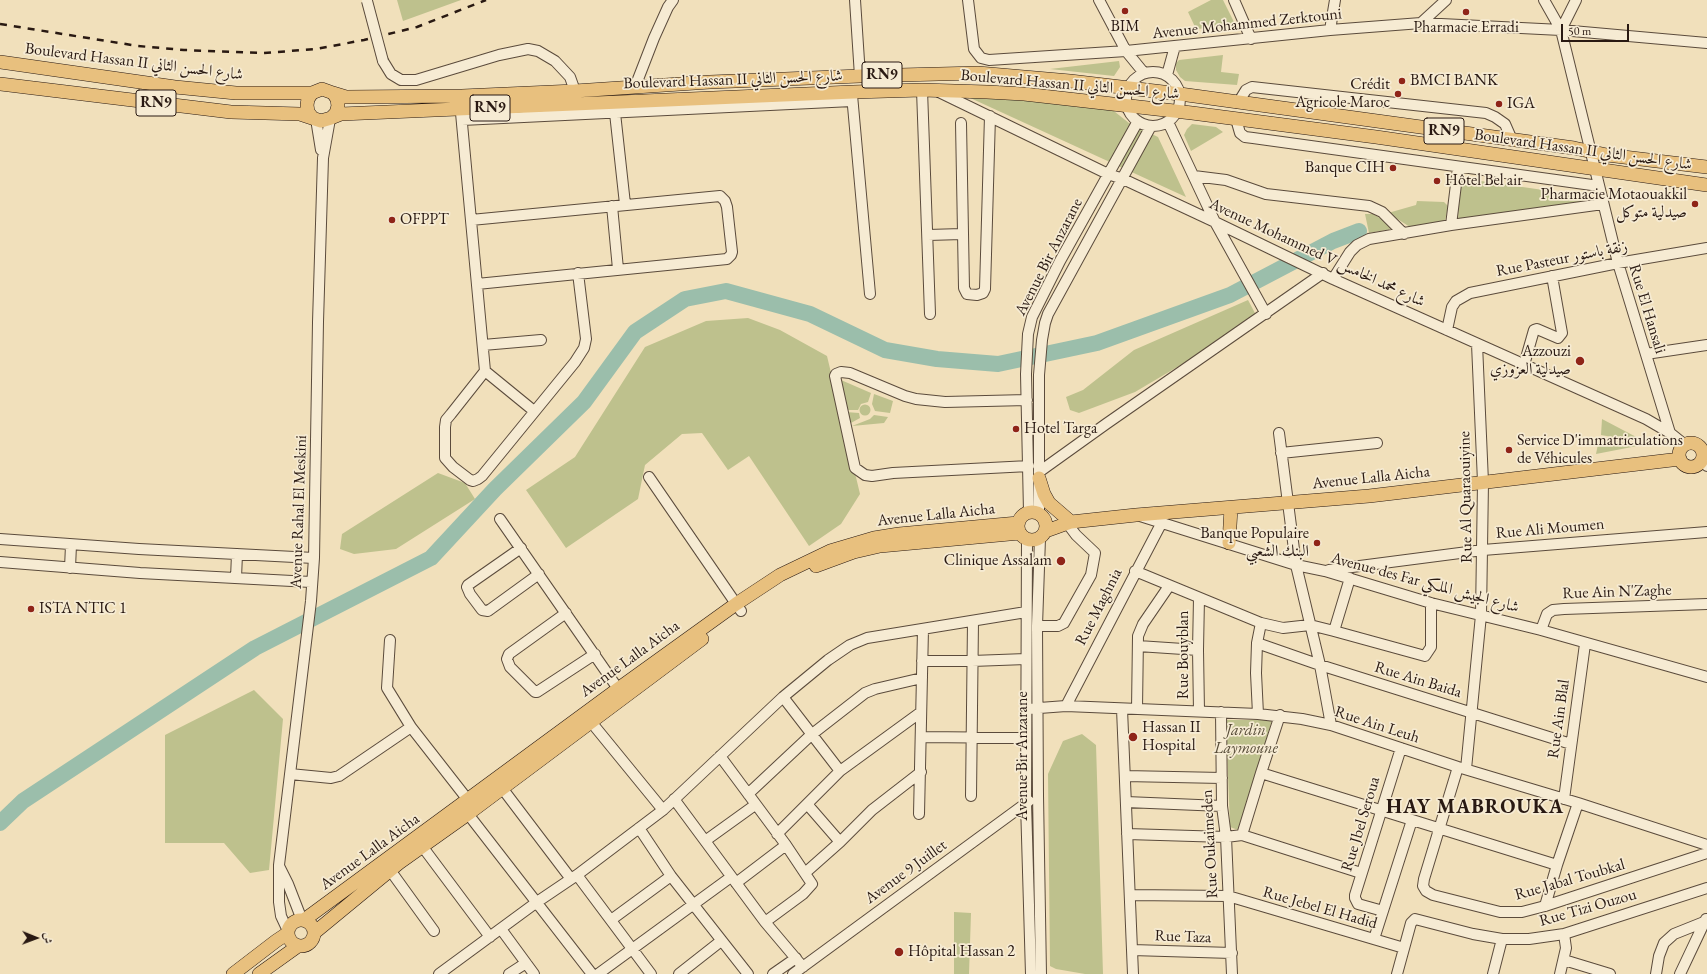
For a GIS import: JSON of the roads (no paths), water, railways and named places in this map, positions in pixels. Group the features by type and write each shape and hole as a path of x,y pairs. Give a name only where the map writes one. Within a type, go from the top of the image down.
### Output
{"main road":[{"name":"Boulevard Hassan II شارع الحسن الثاني","path":"0,62 175,87 236,93 312,93"},
{"name":"Boulevard Hassan II شارع الحسن الثاني","path":"333,93 346,97 454,96 575,91 710,82 978,73 1070,81 1180,94 1591,151 1607,155 1707,167"},
{"name":"RN9","path":"0,84 230,112 300,114 321,121 330,119"},
{"name":"RN9","path":"312,93 322,89 333,93"},
{"name":"Boulevard Hassan II شارع الحسن الثاني","path":"330,119 341,114 461,115 852,96 922,90 1024,94 1178,112 1421,144 1707,184"},
{"path":"312,93 308,99 307,105 308,112 314,118"},
{"path":"330,119 336,113 338,106 337,99 333,93"},
{"path":"1690,443 1695,443 1700,446 1705,457 1698,465 1693,467 1688,466 1680,459 1681,448 1690,443"},
{"name":"Avenue Lalla Aicha","path":"259,974 298,946 309,943 314,937 314,933 390,870 502,788 621,693 739,607 765,594 798,574 854,552 880,546 1033,527 1058,528 1068,523 1136,515 1369,496 1680,459"},
{"path":"1039,475 1044,494 1049,503 1068,523"},
{"path":"1229,543 1231,508"},
{"name":"Avenue Lalla Aicha","path":"233,974 288,932 292,923 303,920 468,800 588,718"},
{"path":"303,920 312,925 314,933"},
{"path":"288,932 291,941 298,946"}],"street":[{"path":"367,0 383,61 391,74 401,80 416,80 499,55 516,51 533,50 543,53 556,61 570,77 575,91"},
{"path":"635,87 654,38 668,7 673,0"},
{"path":"855,0 860,76"},
{"name":"Avenue Mohammed Zerktouni","path":"968,0 974,49 979,56 984,59 1026,58 1126,51 1330,30 1421,23 1561,30 1707,43"},
{"path":"1099,0 1126,51 1144,73"},
{"path":"1330,30 1335,0"},
{"path":"1421,23 1446,0"},
{"name":"Rue El Hansali","path":"1544,0 1561,30 1618,263 1670,433"},
{"path":"1561,30 1576,0"},
{"path":"1236,1 1251,39"},
{"path":"1166,75 1175,46"},
{"path":"1155,71 1166,75 1178,86 1181,100 1178,112 1168,122 1160,126 1151,126 1138,121 1131,115 1127,106 1126,98 1128,89 1134,79 1144,73 1155,71"},
{"path":"1238,103 1246,90 1252,87 1486,113 1505,124 1512,140"},
{"path":"922,90 930,314"},
{"name":"Avenue Mohammed V شارع محمد الخامس","path":"936,90 1108,174 1124,179 1333,279 1646,419 1670,433 1685,445"},
{"path":"578,274 586,339 584,348 575,362 478,479 470,480 453,468 444,454 446,420 485,371 461,115 615,113 852,96 870,294"},
{"path":"615,113 625,204"},
{"path":"961,123 962,234 965,292 969,295 980,295 985,291 990,116"},
{"name":"Avenue Rahal El Meskini","path":"314,118 323,158"},
{"name":"Avenue Rahal El Meskini","path":"288,932 281,916 279,902 279,865 311,600 311,582 314,558 318,322 323,158 330,119"},
{"path":"1236,120 1238,130 1245,137 1458,168 1599,186"},
{"name":"Avenue Bir Anzarane","path":"1041,974 1037,626 1033,527 1028,466 1026,374 1028,346 1032,317 1060,261 1138,121"},
{"path":"1168,122 1215,222 1266,314"},
{"name":"Avenue Bir Anzarane","path":"1031,974 1026,803 1026,612 1039,475 1039,375 1042,340 1048,314 1124,179 1151,126"},
{"path":"1417,162 1421,144"},
{"path":"1451,225 1458,168"},
{"path":"1194,176 1226,180 1266,194 1369,206 1382,212 1404,234"},
{"path":"471,220 720,196 725,201 727,207 732,254 726,258 477,284"},
{"path":"1333,279 1350,252 1364,240 1451,225 1603,204"},
{"path":"612,206 618,269"},
{"path":"928,235 962,234"},
{"name":"Rue Pasteur زنقة باستور","path":"1448,330 1452,307 1456,301 1470,293 1618,263 1707,248"},
{"path":"1039,475 1055,460 1266,314 1320,272"},
{"path":"1524,365 1534,330 1536,329 1558,338 1562,333 1552,276"},
{"path":"483,345 541,340"},
{"name":"Rue Al Quaraouiyine","path":"1462,768 1471,712 1481,615 1483,482 1477,344"},
{"path":"1646,354 1707,345"},
{"path":"485,371 534,411"},
{"path":"1027,400 945,402 916,399 850,373 841,372 835,376 855,468 865,475 872,476 893,473 1028,466"},
{"path":"1279,433 1296,564 1320,665 1331,725"},
{"path":"1282,453 1377,443"},
{"path":"1039,450 1055,460"},
{"path":"649,477 739,607"},
{"name":"Avenue des Far شارع الجيش الملكي","path":"1136,515 1161,524 1296,564 1431,602 1541,630 1585,644 1707,677"},
{"path":"500,519 621,693"},
{"path":"1037,626 1058,626 1064,623 1091,576 1095,553 1076,535 1068,523"},
{"name":"Rue Maghnia","path":"1066,706 1135,571 1161,524"},
{"name":"Rue Ali Moumen","path":"1325,571 1483,550 1707,532"},
{"path":"0,539 314,558"},
{"path":"70,568 71,544"},
{"path":"521,548 468,585 467,588 470,594 482,610 488,611 539,574"},
{"path":"236,578 237,554"},
{"path":"0,562 70,568 311,582"},
{"path":"1135,571 1168,586 1261,623 1283,628 1310,625 1334,630 1425,656 1430,650 1431,602"},
{"path":"1334,630 1350,578"},
{"path":"1138,709 1138,636 1143,624 1168,586"},
{"name":"Rue Bouyblan","path":"1199,598 1198,650 1200,711"},
{"name":"Rue Ain N'Zaghe","path":"1541,630 1547,614 1553,610 1564,608 1707,604"},
{"path":"442,973 663,810 783,697 828,660 856,642 867,638 1026,612"},
{"path":"566,613 509,654 507,659 510,666 533,690 537,692 595,654"},
{"path":"971,796 973,621"},
{"path":"1258,714 1256,674 1257,643 1261,623"},
{"path":"919,814 923,629"},
{"path":"390,640 386,688 411,727 468,800"},
{"name":"Rue Ain Baida","path":"1257,643 1320,665 1571,744"},
{"name":"Rue Ain Blal","path":"1564,799 1585,644"},
{"path":"1138,646 1198,650"},
{"path":"922,661 1026,659"},
{"path":"748,794 811,735 865,693 875,689 922,678"},
{"path":"783,697 840,771"},
{"name":"Rue Ain Leuh","path":"1026,709 1066,706 1280,715 1331,725 1707,845"},
{"path":"1122,709 1133,974"},
{"path":"777,834 840,771 921,712"},
{"name":"Rue Oukaimeden","path":"1221,712 1222,806 1226,837 1232,974"},
{"path":"1242,835 1280,715"},
{"path":"588,718 663,810"},
{"path":"290,774 331,778 339,776 411,727"},
{"path":"921,737 1026,738"},
{"name":"Rue Jbel Seroua","path":"1383,911 1362,906 1358,904 1355,898 1361,872 1401,748"},
{"path":"720,756 786,845 812,884 810,888 765,922"},
{"name":"Rue Jabal Toubkal","path":"1462,768 1439,828 1424,879 1423,886 1426,891 1433,895 1500,912 1522,912 1545,906 1707,853"},
{"path":"805,872 840,842 872,810 921,772"},
{"path":"1261,774 1556,865"},
{"path":"1125,776 1222,778"},
{"path":"502,788 611,920 651,974"},
{"name":"Avenue 9 Juillet","path":"793,974 1038,795"},
{"path":"674,799 765,922 803,967"},
{"path":"1126,802 1222,806"},
{"path":"1545,906 1556,865 1578,803"},
{"path":"807,804 840,842"},
{"path":"705,841 755,805"},
{"path":"468,814 592,974"},
{"path":"1374,939 1412,820"},
{"path":"639,828 671,876 748,974"},
{"path":"1127,834 1226,837 1242,835 1361,872"},
{"path":"598,974 694,904 734,880 786,845"},
{"path":"422,846 490,937"},
{"path":"279,865 303,920"},
{"path":"390,870 434,931"},
{"path":"611,920 671,876"},
{"name":"Rue Tizi Ouzou","path":"1398,974 1411,923 1415,919 1473,934 1502,939 1529,940 1564,934 1707,888"},
{"name":"Rue Jebel El Hadid","path":"1130,895 1228,896 1404,948"},
{"path":"1656,974 1658,956 1664,944 1674,934 1706,920"},
{"path":"1680,974 1706,920"},
{"path":"501,929 534,974"},
{"path":"1560,974 1566,948 1564,934"},
{"path":"1493,974 1502,939"},
{"path":"679,974 722,941"},
{"name":"Rue Taza","path":"1132,950 1232,953"},
{"path":"773,974 796,958"},
{"path":"1564,960 1610,974"},
{"path":"510,974 526,963"}],"waterway":[{"path":"0,823 23,801 255,648 431,558 495,489 584,402 635,332 685,299 726,291 810,314 885,350 937,359 998,364 1097,343 1230,295 1333,241 1359,231"}],"railway":[{"path":"0,24 138,46 184,50 264,53 316,49 364,40 417,27 486,0"}],"place":[{"name":"BIM","path":"1125,11"},
{"name":"Pharmacie Erradi","path":"1466,12"},
{"name":"BMCI BANK","path":"1402,81"},
{"name":"Crédit Agricole Maroc","path":"1398,94"},
{"name":"IGA","path":"1499,104"},
{"name":"Banque CIH","path":"1393,168"},
{"name":"Hôtel Bel air","path":"1437,181"},
{"name":"Pharmacie Motaouakkil صيدلية متوكل","path":"1695,204"},
{"name":"OFPPT","path":"392,220"},
{"name":"Azzouzi صيدلية العزوزي","path":"1580,361"},
{"name":"Hotel Targa","path":"1016,429"},
{"name":"Service D'immatriculations de Véhicules","path":"1509,450"},
{"name":"Banque Populaire البنك الشعبي","path":"1317,543"},
{"name":"Clinique Assalam","path":"1061,561"},
{"name":"ISTA NTIC 1","path":"31,609"},
{"name":"Hassan II Hospital","path":"1133,737"},
{"name":"Hôpital Hassan 2","path":"899,952"}],"district":[{"name":"HAY MABROUKA","path":"1475,808"}],"park label":[{"name":"Jardin Laymoune","path":"1246,740"}]}
